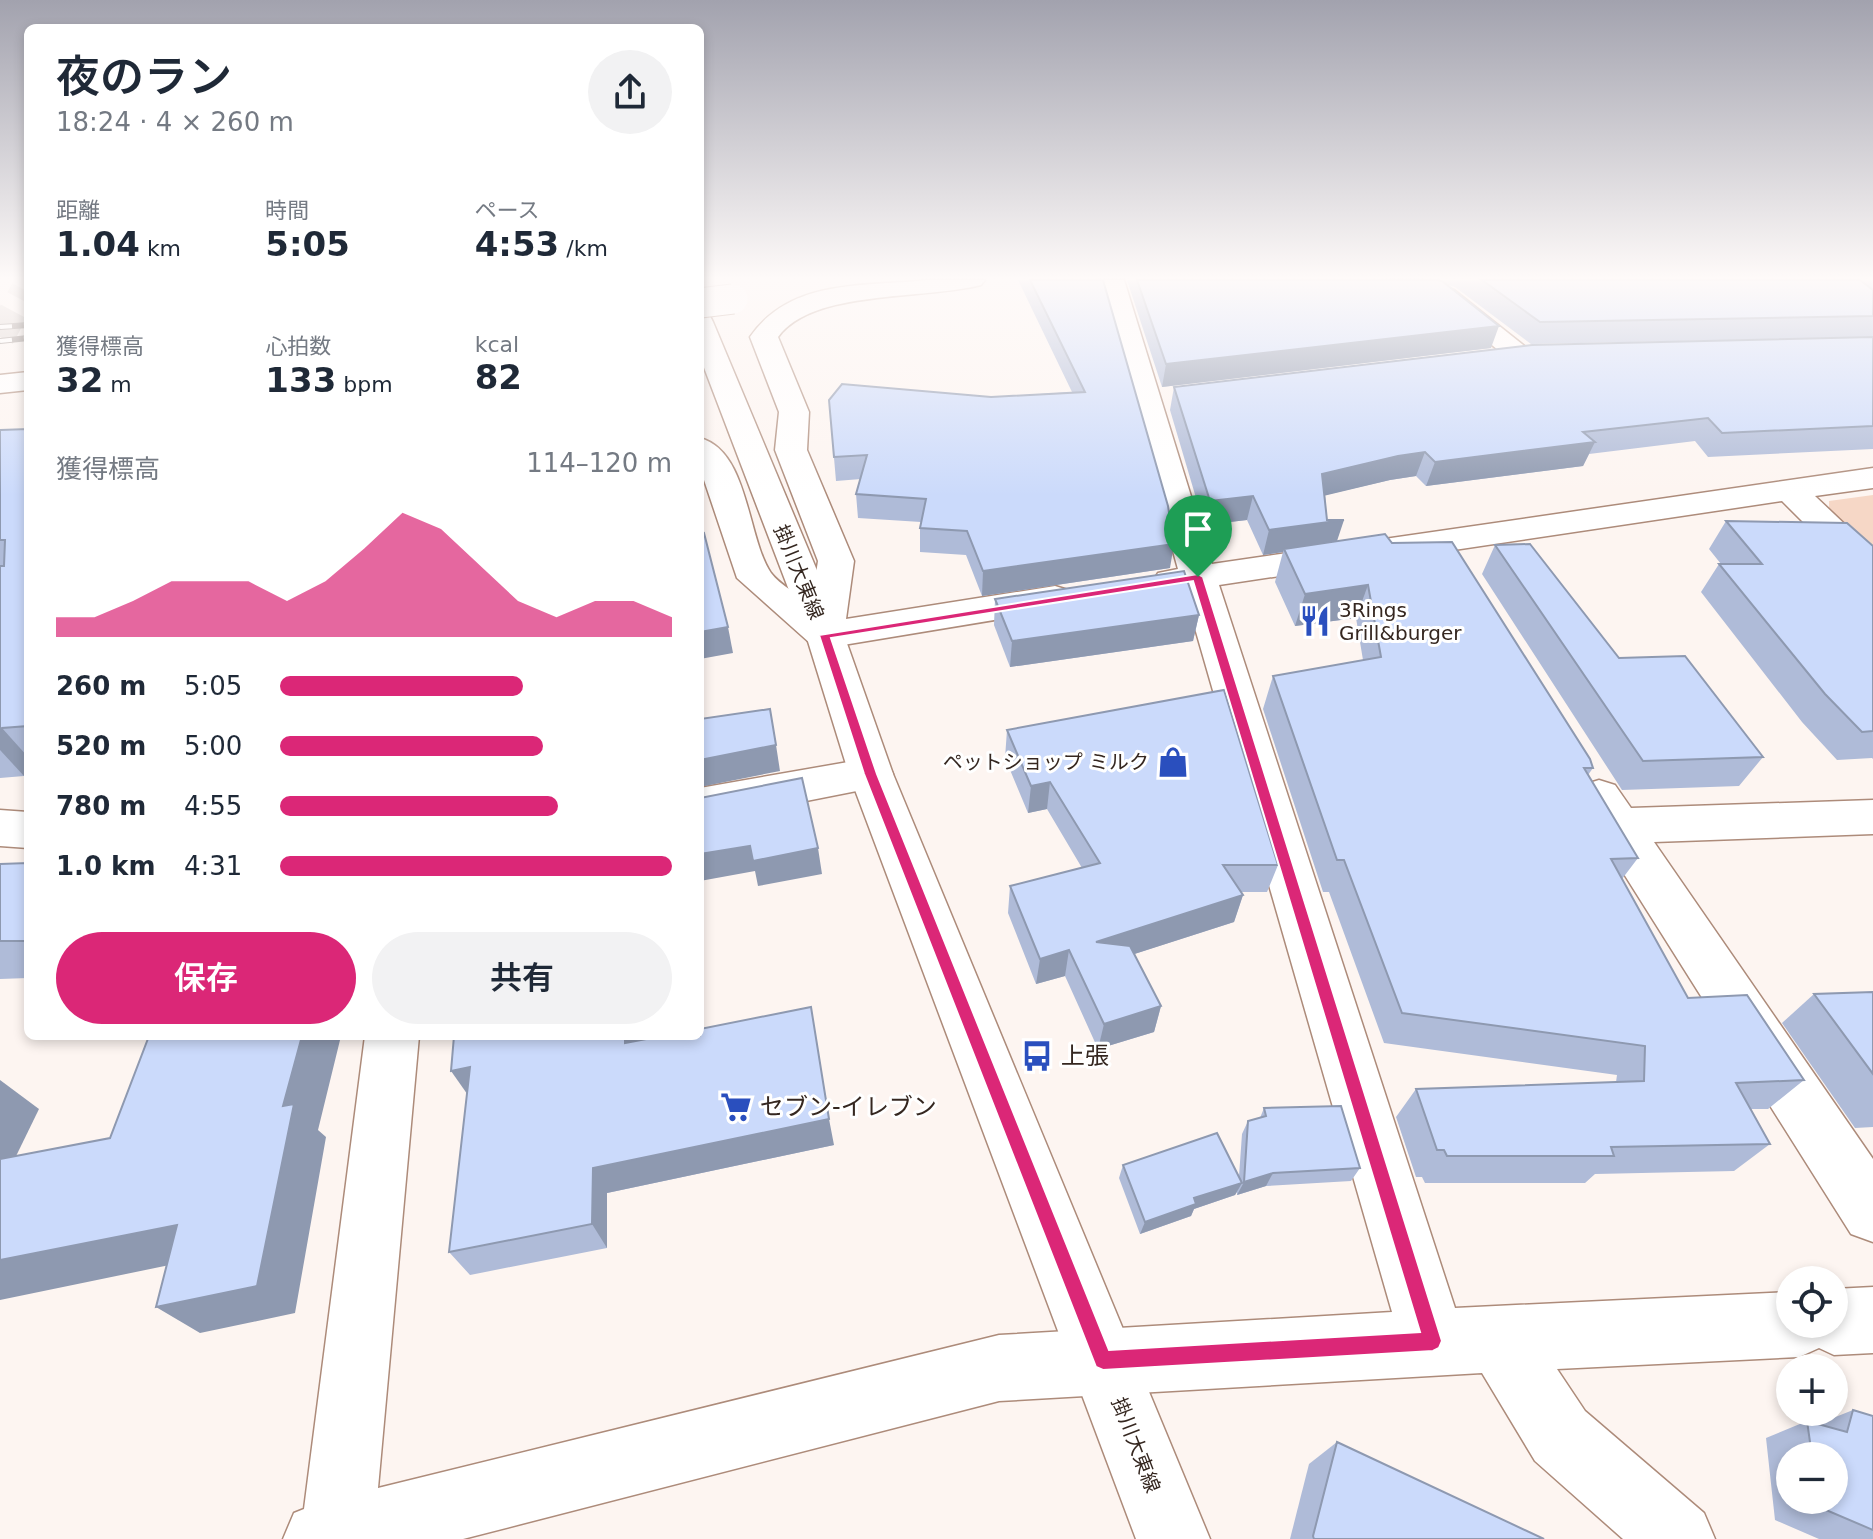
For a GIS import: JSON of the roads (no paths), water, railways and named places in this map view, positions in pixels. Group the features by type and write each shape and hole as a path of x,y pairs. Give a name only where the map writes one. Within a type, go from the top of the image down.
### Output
{"street":[{"name":"掛川大東線","path":"730,352 871,774 1173,1539"},
{"path":"770,352 794,412 791,450 836,561 825,635"},
{"path":"1134,352 1198,577 1433,1341"},
{"path":"1518,352 1523,356"},
{"path":"1492,360 1555,356"},
{"path":"0,384 24,381"},
{"path":"1149,400 1181,396"},
{"path":"704,452 716,466 755,578 825,635 1088,593"},
{"path":"1135,586 1873,478"},
{"path":"1790,491 1873,571"},
{"path":"1440,542 1465,583"},
{"path":"1575,759 1873,1212"},
{"path":"704,804 871,774"},
{"path":"1617,826 1873,817"},
{"path":"0,828 24,830"},
{"path":"392,1040 332,1537 999,1368 1433,1341 1776,1325"},
{"path":"1848,1321 1873,1320"},
{"path":"1499,1340 1560,1436 1678,1539"}],"place":[{"name":"3Rings Grill&burger","path":"1315,621"},
{"name":"ペットショップ ミルク","path":"1173,762"},
{"name":"上張","path":"1037,1056"},
{"name":"セブン-イレブン","path":"736,1107"}]}
